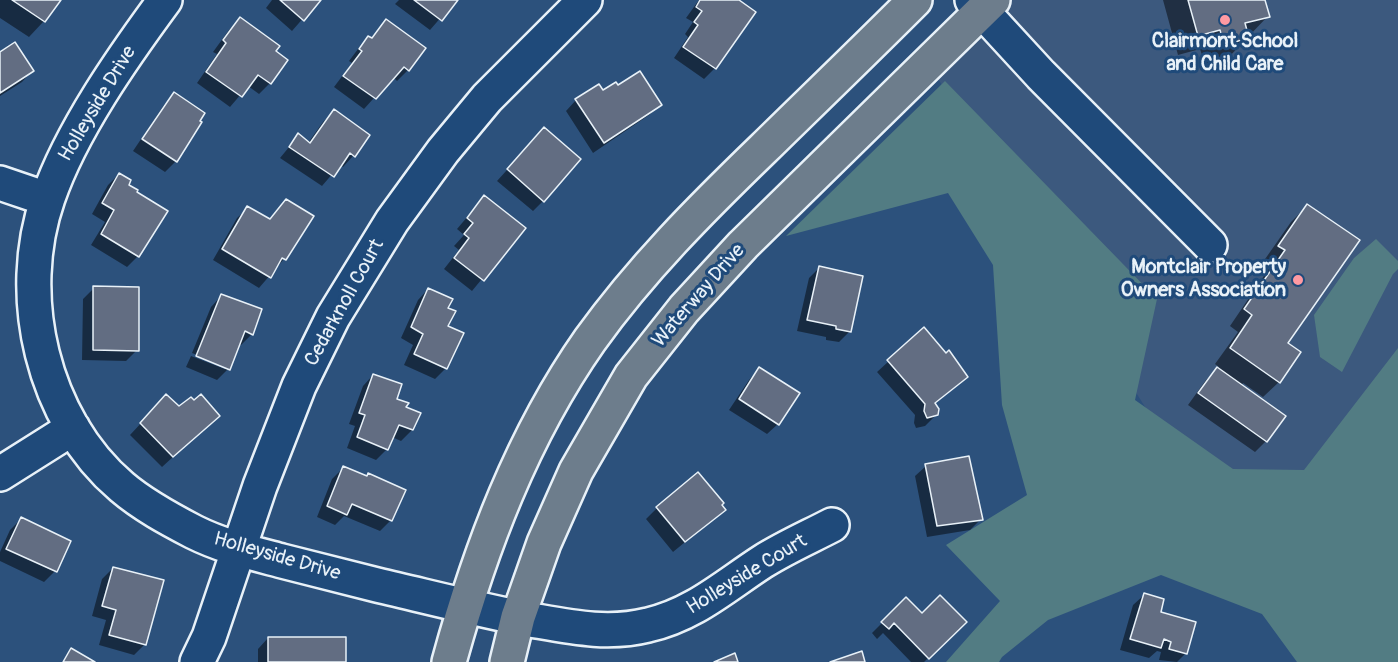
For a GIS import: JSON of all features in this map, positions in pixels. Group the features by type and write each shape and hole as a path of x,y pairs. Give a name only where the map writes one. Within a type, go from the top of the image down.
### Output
{"main road":[{"path":"449,662 464,607 486,543 519,464 549,406 596,333 635,281 686,224 915,0"},
{"name":"Waterway Drive","path":"507,662 518,617 544,543 576,471 631,376 684,309 743,245 982,4"}],"street":[{"name":"Holleyside Drive","path":"165,0 137,39 63,162 47,199 39,233 34,266 35,308 41,350 57,398 73,428 98,462 121,486 153,509 197,533 238,550 464,607 518,617"},
{"name":"Cedarknoll Court","path":"197,662 209,637 260,486 299,386 333,317 392,221 443,151 487,98 585,0"},
{"path":"982,4 1041,75 1210,245"},
{"path":"0,183 47,199"},
{"path":"0,474 73,428"},
{"name":"Holleyside Court","path":"518,617 582,630 611,631 648,626 707,601 764,561 832,525"}],"shaded area":[{"path":"1011,0 1398,0 1398,662 1306,662 935,74"}],"green space":[{"path":"945,81 1157,299 1135,400 1233,469 1304,470 1398,348 1398,662 1297,662 1262,614 1161,575 1048,620 1002,657 999,662 946,662 1000,601 946,545 1027,495 1002,405 993,265 948,193 786,236"},
{"path":"1376,239 1398,261 1398,269 1393,274 1342,372 1320,357 1314,315 1354,258"}],"building":[{"path":"12,0 61,0 45,22"},
{"path":"280,0 321,0 304,21"},
{"path":"414,0 458,0 442,21"},
{"path":"700,0 739,0 756,12 716,69 683,47 698,25 694,22 702,11 696,7"},
{"name":"Clairmont School and Child Care","path":"1188,0 1265,0 1270,17 1245,23 1249,38 1224,45 1220,30 1198,36"},
{"path":"240,17 280,46 276,51 288,60 271,84 258,75 242,97 206,72 226,43 223,40"},
{"path":"386,19 426,48 409,71 404,67 376,99 343,76 362,51 359,49 368,36 372,38"},
{"path":"15,42 34,71 0,93 0,52"},
{"path":"640,71 662,105 604,143 575,99 599,84 603,90 616,82 618,85"},
{"path":"174,92 205,113 200,121 202,122 177,162 142,139"},
{"path":"334,109 370,135 355,157 350,153 334,177 289,147 298,133 310,143"},
{"path":"544,127 581,159 544,202 507,169"},
{"path":"119,173 131,180 129,185 138,190 137,192 168,211 139,257 101,234 114,210 102,203"},
{"path":"484,195 526,228 484,281 454,258 469,238 464,234 473,223 467,218"},
{"path":"286,199 314,216 286,260 282,258 271,278 222,249 247,206 270,219"},
{"name":"Montclair Property Owners Association","path":"1307,204 1360,240 1288,343 1301,352 1280,383 1230,348 1252,315 1244,309 1285,250 1278,246"},
{"path":"819,266 863,276 851,332 836,329 836,326 807,320"},
{"path":"93,286 139,287 139,351 93,350"},
{"path":"428,288 453,299 448,308 456,311 448,326 464,333 447,369 414,354 423,334 411,327"},
{"path":"221,294 262,309 253,335 245,331 230,370 196,356"},
{"path":"924,327 946,353 949,350 968,377 935,403 939,409 938,415 927,418 924,411 925,404 887,360"},
{"path":"759,367 800,393 779,425 739,399"},
{"path":"1217,367 1286,416 1267,442 1198,393"},
{"path":"373,374 402,384 397,399 409,403 406,407 421,413 413,430 399,425 388,450 357,437 365,415 359,413"},
{"path":"166,394 179,406 191,397 194,400 201,394 220,416 173,457 140,423"},
{"path":"969,456 983,520 937,526 925,464"},
{"path":"343,466 367,476 368,473 406,490 392,521 352,504 347,515 327,506"},
{"path":"698,472 724,503 722,505 726,510 685,542 656,507"},
{"path":"21,517 71,541 57,572 6,549"},
{"path":"113,567 164,580 146,645 109,635 116,610 102,606"},
{"path":"1144,593 1164,599 1161,612 1196,622 1187,654 1169,649 1171,642 1164,639 1161,648 1130,639"},
{"path":"940,595 967,622 929,659 894,623 889,629 881,622 906,597 922,613"},
{"path":"268,637 346,637 346,662 268,662"},
{"path":"71,648 95,662 63,662"},
{"path":"862,651 865,662 830,662"},
{"path":"735,653 738,662 714,662"}],"place":[{"name":"Clairmont School and Child Care","path":"1225,20"},
{"name":"Montclair Property Owners Association","path":"1298,280"}]}
